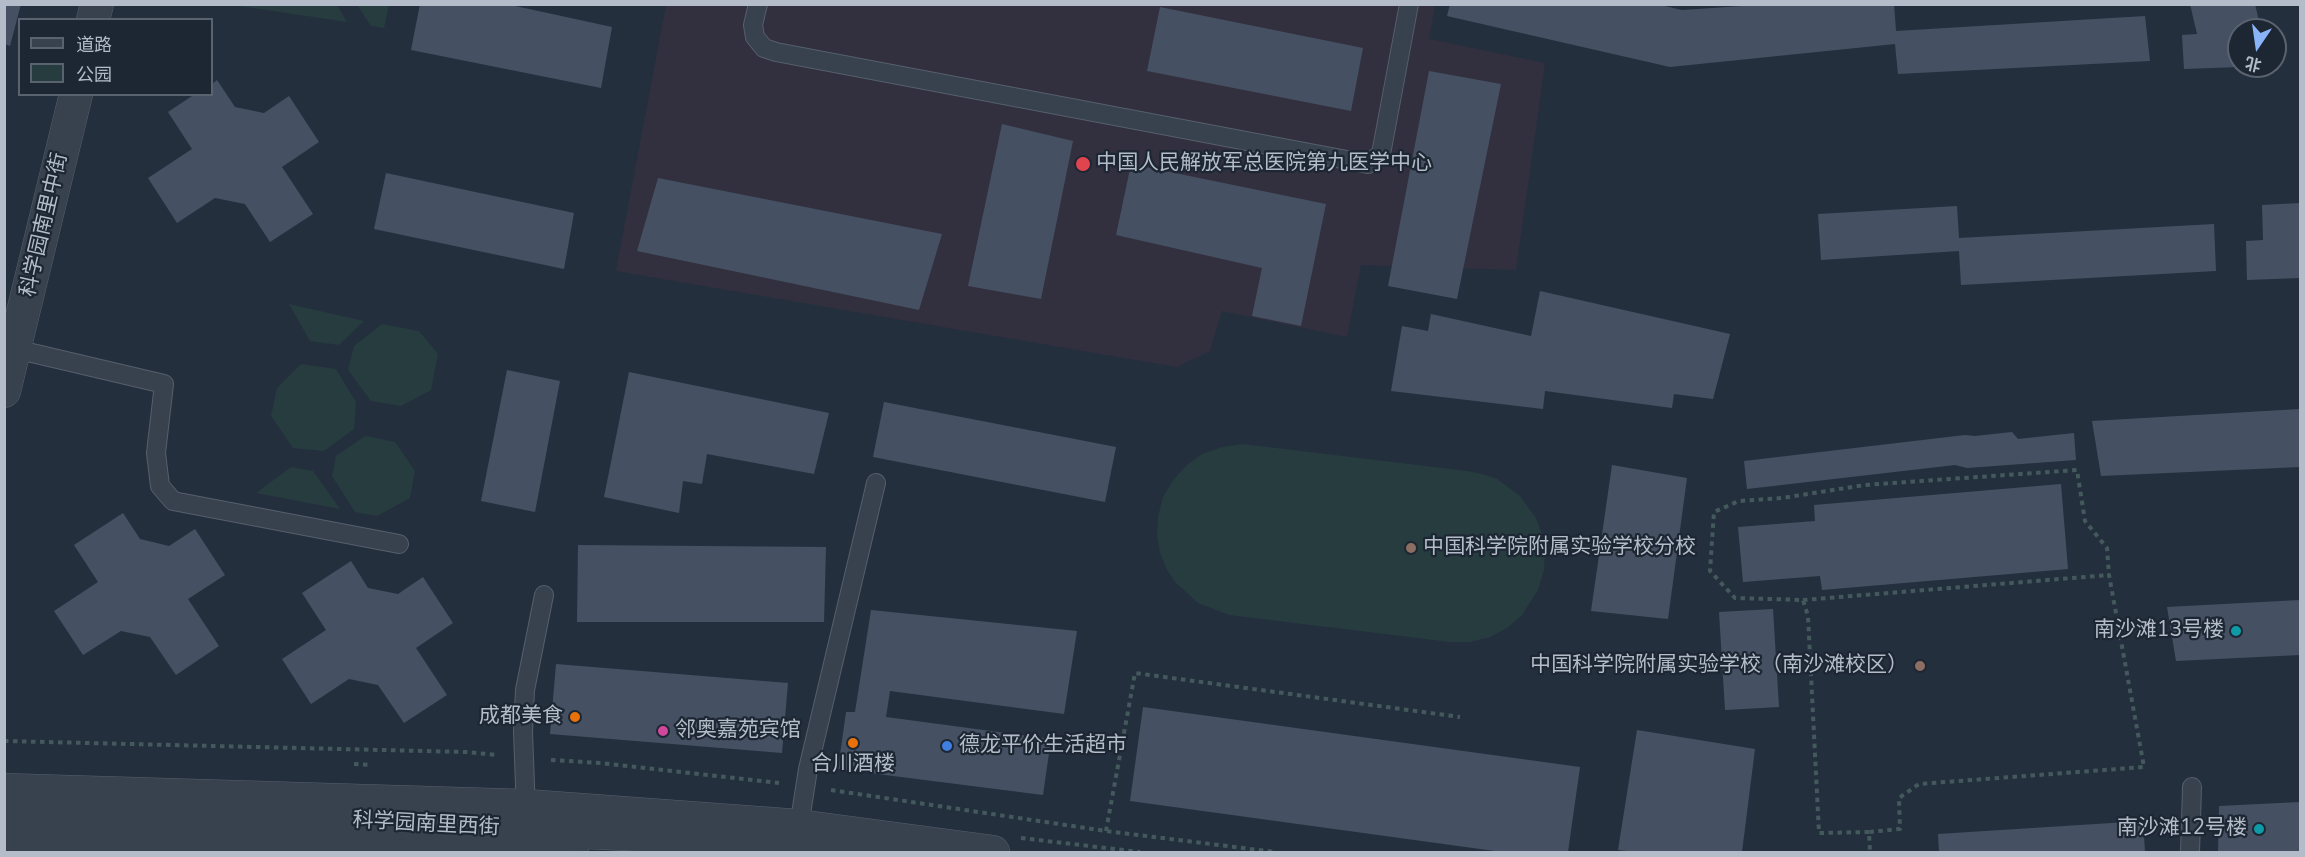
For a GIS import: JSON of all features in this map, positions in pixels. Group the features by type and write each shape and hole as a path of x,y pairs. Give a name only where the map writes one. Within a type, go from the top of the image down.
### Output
{"street":[{"name":"科学园南里中街","path":"4,391 76,96"},
{"path":"4,790 527,828 572,852"},
{"name":"科学园南里西街","path":"4,814 353,840 527,828 750,838 798,842 847,852"},
{"path":"4,838 353,840"},
{"path":"798,842 993,852"}],"lane":[{"path":"758,4 753,24 754,37 764,48 776,52 1368,164 1381,154 1409,4"},
{"path":"15,349 164,384 156,453 160,486 173,501 399,544"},
{"path":"798,842 808,769 876,483"},
{"path":"527,828 523,732 525,690 544,595"},
{"path":"2190,852 2192,787"}],"path":[{"path":"1803,600 1808,616 1820,833 1869,832 1900,829 1899,798 1919,784 2144,767 2109,575 2107,548 2085,521 2078,470 1865,485 1782,498 1739,501 1714,512 1710,571 1735,598 1803,600 2109,575"},
{"path":"1106,831 1135,673 1460,717"},
{"path":"4,741 466,752 501,756"},
{"path":"548,760 601,763 785,784"},
{"path":"821,789 1106,831 1275,852"},
{"path":"1869,832 1870,852"},
{"path":"1046,842 1140,852"}],"shaded area":[{"name":"中国人民解放军总医院第九医学中心","path":"666,5 1435,5 1429,39 1545,63 1516,270 1361,265 1347,337 1222,311 1210,351 1177,367 616,271"}],"green space":[{"path":"233,5 337,5 347,22"},
{"path":"357,5 389,5 384,28 371,26"},
{"path":"289,304 364,321 339,345 310,341"},
{"path":"382,324 419,331 438,354 431,390 401,406 371,401 348,370 354,346"},
{"path":"301,364 336,369 356,402 354,429 324,451 293,448 271,416 277,388"},
{"path":"365,436 395,442 415,471 410,498 377,516 355,512 332,476 336,456"},
{"path":"1243,444 1467,471 1497,479 1520,496 1536,518 1542,534 1545,550 1544,570 1538,590 1522,615 1507,628 1490,637 1470,642 1450,642 1229,615 1198,603 1175,582 1160,553 1157,535 1158,517 1163,497 1174,479 1202,454 1222,447"},
{"path":"291,467 313,471 340,509 256,493"}],"building":[{"path":"5,4 21,4 10,46 5,44"},
{"path":"420,4 506,4 612,27 601,88 411,50"},
{"path":"1450,4 1656,4 1682,10 1773,4 1894,4 1896,31 2145,16 2150,61 1898,74 1895,44 1670,67 1447,16"},
{"path":"2190,4 2255,4 2258,18 2227,18 2227,67 2184,69 2182,35 2197,34"},
{"path":"1160,7 1363,48 1351,111 1147,71"},
{"path":"1429,71 1501,84 1457,299 1388,286"},
{"path":"217,80 235,107 264,113 289,96 319,142 282,167 313,214 270,242 245,204 215,198 177,223 148,178 192,149 168,112 192,96 213,96 213,83"},
{"path":"1002,124 1073,141 1041,299 968,286"},
{"path":"1131,164 1326,204 1301,326 1252,316 1262,268 1116,235"},
{"path":"386,173 574,213 564,269 374,229"},
{"path":"658,178 942,234 919,310 637,251"},
{"path":"2300,203 2300,278 2247,280 2246,241 2263,240 2262,205"},
{"path":"1957,206 1959,238 2214,224 2216,271 1961,285 1959,251 1821,260 1818,214"},
{"path":"1540,291 1730,334 1713,399 1674,394 1672,408 1545,391 1543,409 1391,391 1402,326 1428,331 1431,314 1531,336"},
{"path":"507,370 560,381 535,512 481,501"},
{"path":"629,372 829,413 814,474 707,454 702,484 683,481 679,513 604,497"},
{"path":"884,402 1116,447 1105,502 873,457"},
{"path":"2300,409 2300,467 2101,476 2092,421"},
{"path":"2012,432 2018,439 2074,433 2076,460 1967,468 1955,465 1747,489 1744,461 1965,435"},
{"path":"1612,465 1687,478 1668,619 1591,611"},
{"path":"2061,484 2068,569 1822,590 1820,576 1743,582 1738,527 1815,521 1814,505"},
{"path":"123,513 140,539 169,546 195,529 225,575 188,599 219,646 176,675 150,637 121,631 83,655 54,611 98,582 74,545"},
{"path":"578,545 826,547 824,622 577,622"},
{"path":"351,561 368,588 398,594 423,577 453,623 416,648 447,695 404,723 378,685 349,679 311,704 282,659 326,630 302,593"},
{"name":"南沙滩13号楼","path":"2300,600 2300,655 2176,661 2167,607"},
{"path":"1773,609 1779,707 1725,710 1719,612"},
{"path":"871,610 1077,631 1064,714 890,691 886,717 1051,739 1043,795 838,769 846,712 855,712"},
{"path":"556,664 788,683 782,753 550,734"},
{"path":"1143,707 1580,767 1568,852 1502,852 1130,801"},
{"path":"1637,730 1755,749 1742,852 1618,850"},
{"name":"南沙滩12号楼","path":"2300,802 2300,852 2218,852 2219,806"},
{"path":"2143,821 2145,852 1939,852 1938,834"}],"place":[{"name":"中国人民解放军总医院第九医学中心","path":"1083,164"},
{"name":"中国科学院附属实验学校分校","path":"1411,548"},
{"name":"南沙滩13号楼","path":"2236,631"},
{"name":"中国科学院附属实验学校（南沙滩校区）","path":"1920,666"},
{"name":"成都美食","path":"575,717"},
{"name":"邻奥嘉苑宾馆","path":"663,731"},
{"name":"合川酒楼","path":"853,743"},
{"name":"德龙平价生活超市","path":"947,746"},
{"name":"南沙滩12号楼","path":"2259,829"}]}
